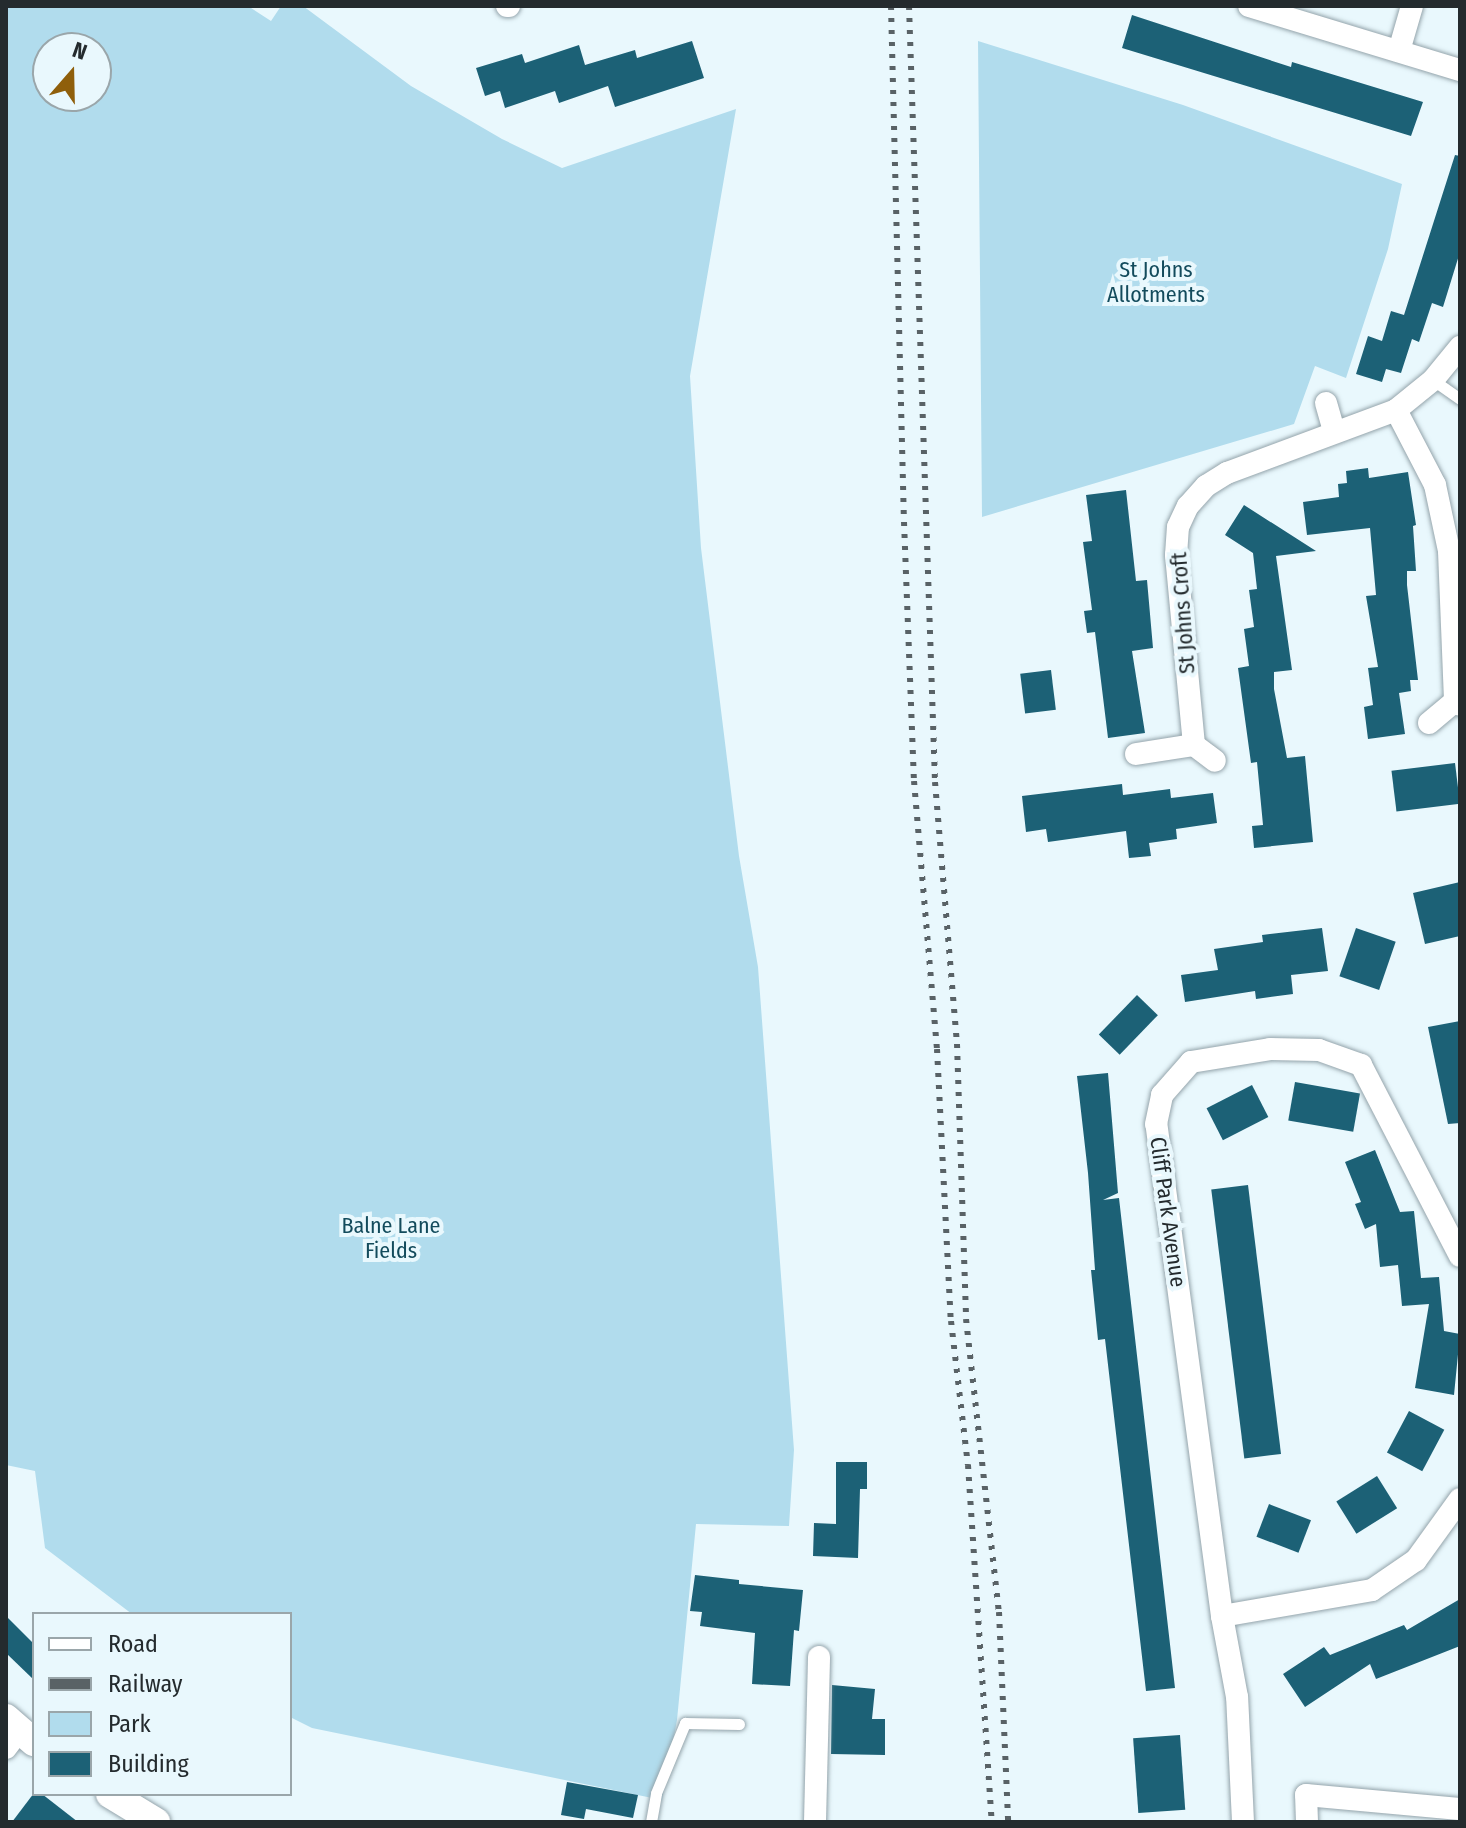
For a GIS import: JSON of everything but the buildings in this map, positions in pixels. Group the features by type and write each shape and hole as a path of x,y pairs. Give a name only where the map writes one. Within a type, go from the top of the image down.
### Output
{"street":[{"path":"1249,6 1460,70"},
{"path":"1399,51 1412,6"},
{"name":"St Johns Croft","path":"1194,745 1176,555 1178,527 1188,506 1206,486 1227,473 1396,410 1433,380 1460,347"},
{"path":"1326,403 1334,431"},
{"path":"1396,410 1435,485 1449,551 1457,703 1429,723"},
{"path":"1136,754 1194,745 1215,761"},
{"name":"Cliff Park Avenue","path":"1243,1822 1237,1697 1222,1616 1156,1124 1162,1095 1191,1062 1270,1049 1319,1050 1361,1065 1460,1256"},
{"path":"1222,1616 1372,1590 1416,1560 1460,1499"},
{"path":"815,1822 819,1657"},
{"path":"1307,1822 1306,1795 1459,1809"},
{"path":"113,1796 156,1822"}],"lane":[{"path":"1433,380 1460,399"},
{"path":"651,1822 656,1793 685,1723 739,1724"}],"green space":[{"name":"Balne Lane Fields","path":"6,6 248,6 271,21 281,6 303,6 411,86 502,139 562,168 736,109 690,376 701,548 739,856 758,967 794,1450 789,1526 696,1524 677,1720 662,1800 312,1728 292,1718 292,1612 129,1612 45,1548 35,1471 6,1465"},
{"name":"St Johns Allotments","path":"978,41 1183,105 1402,184 1388,249 1346,378 1315,366 1294,424 982,517"}],"railway":[{"path":"891,6 914,781 937,1049 951,1321 968,1465 992,1822"},
{"path":"909,6 935,782 957,1044 966,1319 999,1612 1008,1822"}]}
